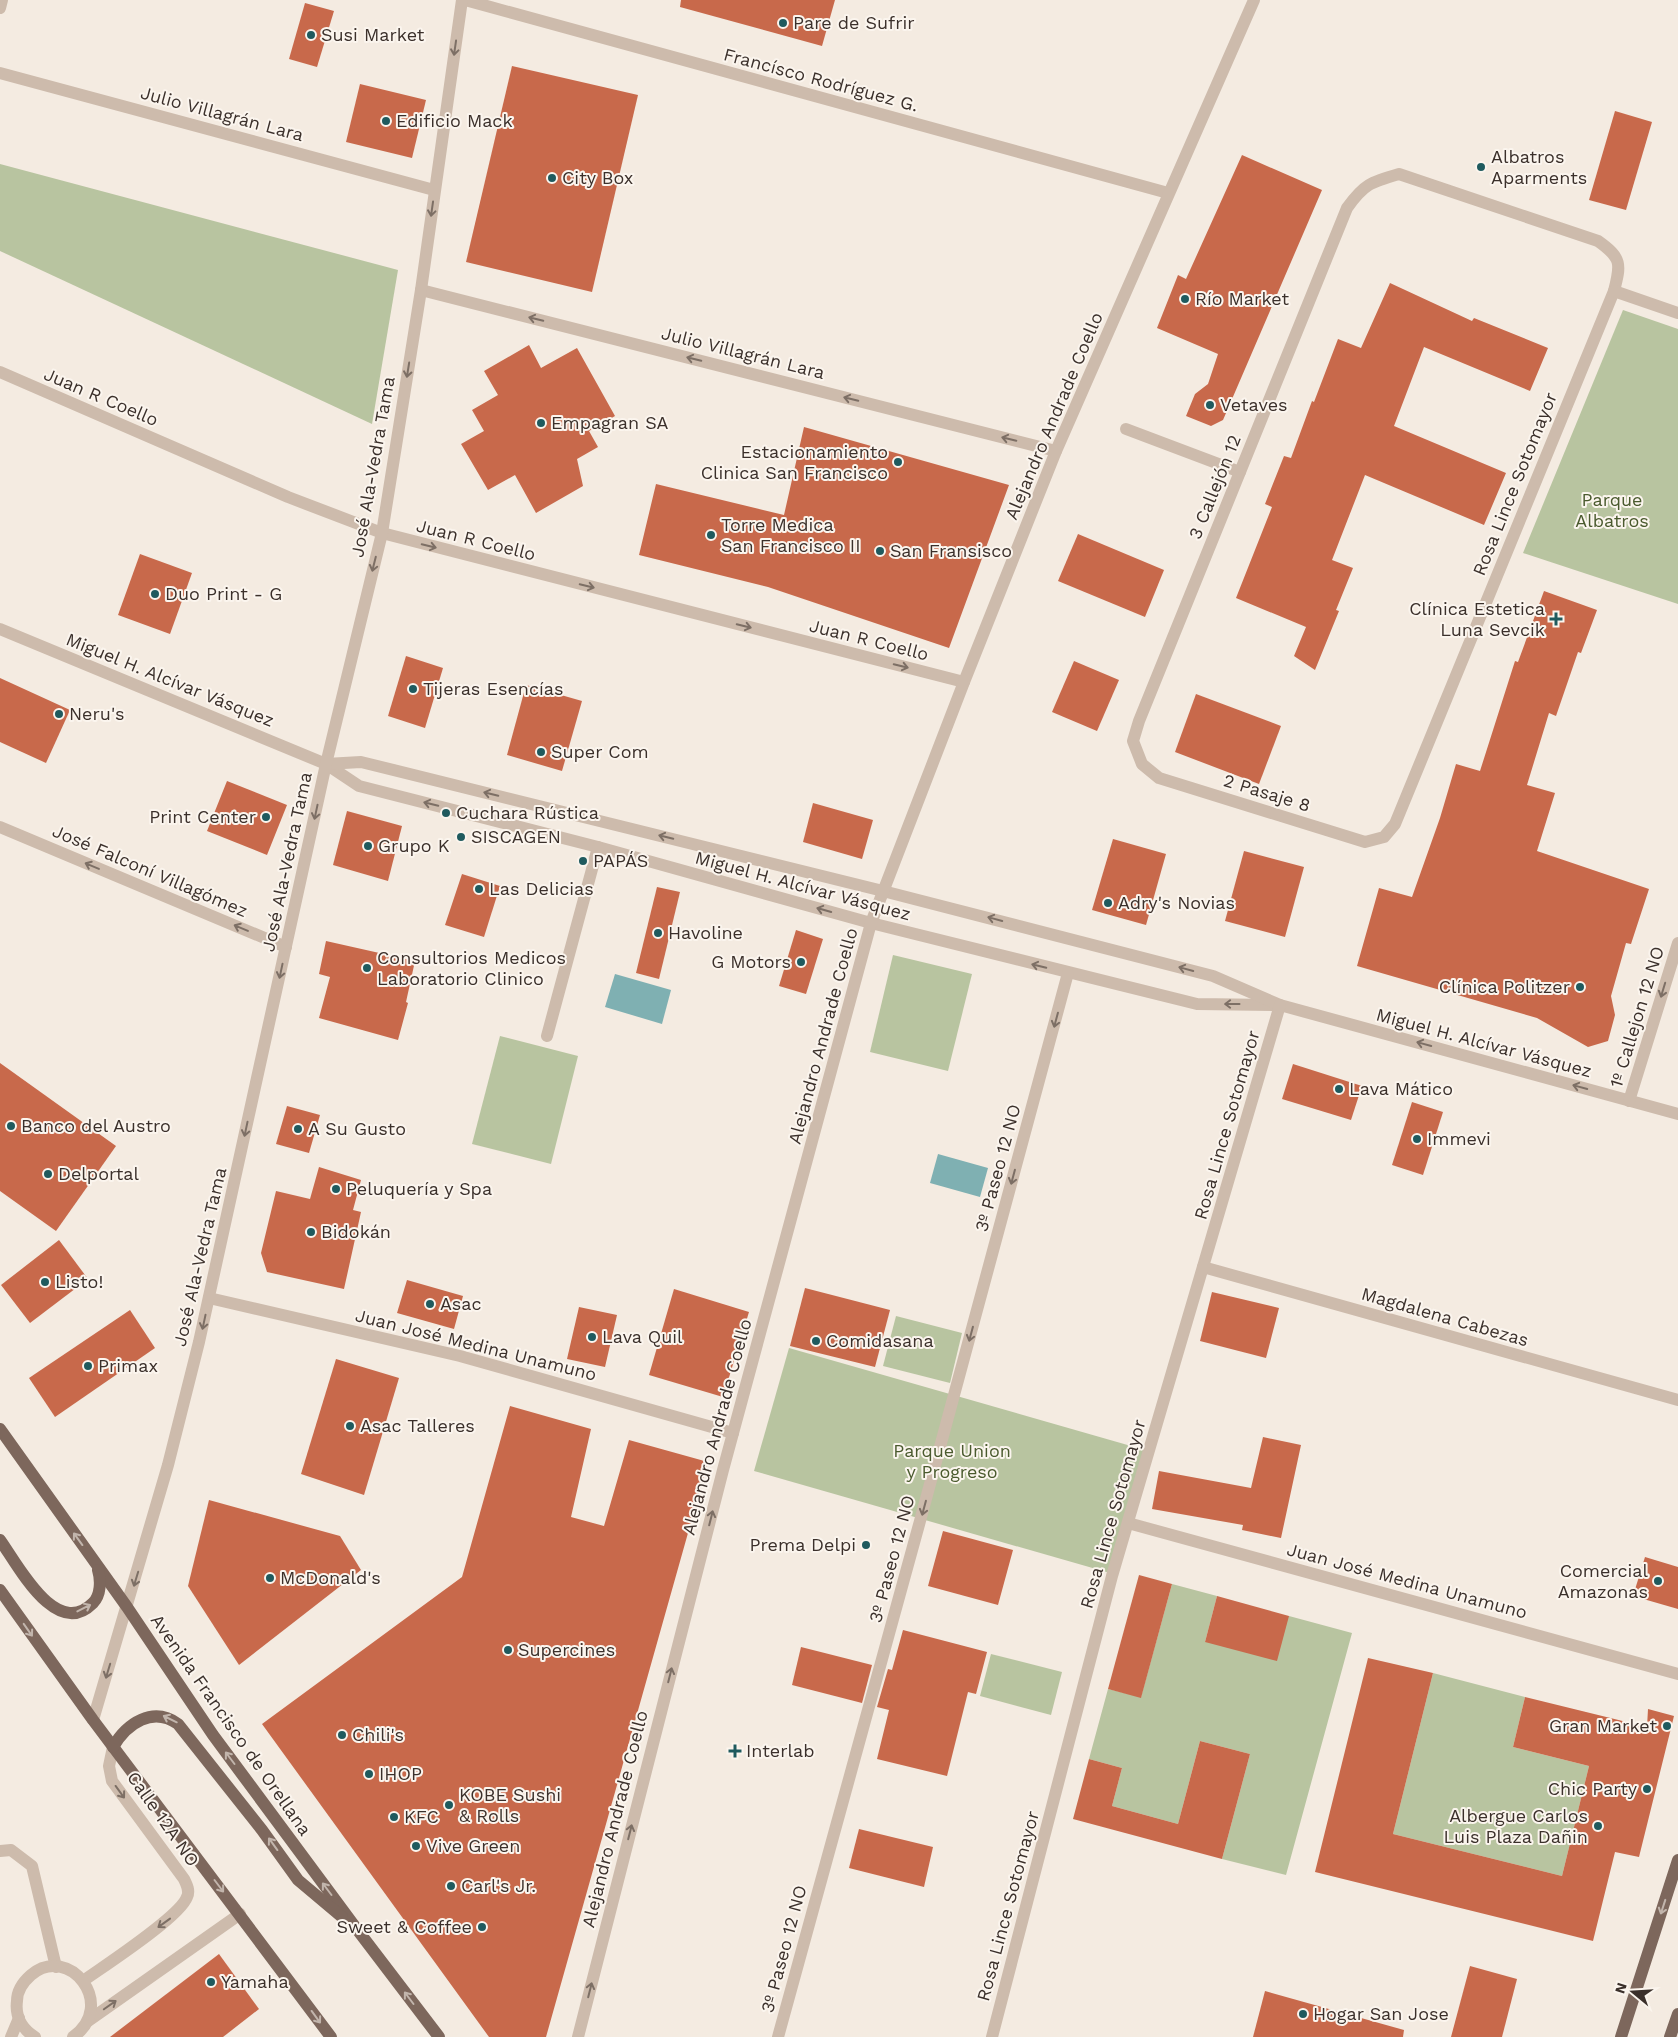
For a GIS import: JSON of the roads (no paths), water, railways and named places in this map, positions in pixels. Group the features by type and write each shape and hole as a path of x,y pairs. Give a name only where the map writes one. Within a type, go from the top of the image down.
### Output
{"main road":[{"name":"Avenida Francisco de Orellana","path":"0,1429 127,1607 213,1735 439,2037"},
{"path":"0,1540 44,1600 58,1610 65,1612 73,1613 85,1609 95,1600 100,1581 95,1563"},
{"path":"0,1590 93,1720 331,2037"},
{"path":"113,1747 127,1728 144,1719 162,1716 170,1718 178,1724 262,1830 298,1880 356,1928"},
{"path":"1621,2037 1678,1860"},
{"path":"1670,2037 1678,2014"}],"street":[{"path":"0,8 2,0"},
{"name":"José Ala-Vedra Tama","path":"93,1720 168,1465 209,1298 326,764 382,534 421,290 434,190 464,0"},
{"name":"Francísco Rodríguez G.","path":"464,0 1168,193"},
{"name":"Alejandro Andrade Coello","path":"578,2037 733,1432 871,923 1056,451 1254,0"},
{"name":"Julio Villagrán Lara","path":"0,72 434,190"},
{"name":"Rosa Lince Sotomayor","path":"1365,842 1384,837 1395,824 1614,291 1620,270 1614,252 1598,241 1399,174"},
{"name":"3 Callejón 12","path":"1160,778 1142,764 1133,740 1139,721 1347,208 1360,190 1379,180 1399,174"},
{"name":"Julio Villagrán Lara","path":"421,290 1056,451"},
{"path":"1614,291 1678,313"},
{"name":"Juan R Coello","path":"0,372 288,497 382,534 964,682"},
{"path":"1126,429 1240,472"},
{"name":"Miguel H. Alcívar Vásquez","path":"0,629 326,764 359,786 598,847 871,923 1197,1004 1280,1004"},
{"name":"Miguel H. Alcívar Vásquez","path":"326,764 361,762 884,890 1213,976 1280,1004 1678,1114"},
{"name":"2 Pasaje 8","path":"1160,778 1365,842"},
{"name":"José Falconí Villagómez","path":"0,827 286,947"},
{"path":"547,1036 598,847"},
{"name":"1º Callejon 12 NO","path":"1629,1101 1678,943"},
{"name":"3º Paseo 12 NO","path":"778,2037 1068,973"},
{"name":"Rosa Lince Sotomayor","path":"992,2037 1128,1522 1280,1004"},
{"name":"Magdalena Cabezas","path":"1203,1267 1678,1400"},
{"name":"Juan José Medina Unamuno","path":"209,1298 460,1356 733,1432"},
{"name":"Juan José Medina Unamuno","path":"1128,1522 1678,1674"},
{"name":"Calle 12A NO","path":"84,1981 175,1915 188,1896 187,1884 184,1879 112,1781 109,1766 113,1747"},
{"path":"0,1851 11,1850 32,1866 56,1967"},
{"path":"88,2021 240,1914"},
{"path":"35,2037 28,2033 18,2018 17,1998 25,1980 34,1972 44,1968 56,1967 71,1971 84,1981 89,1990 91,2010 88,2021 82,2030 73,2037"},
{"path":"11,2037 18,2018"}],"water":[{"path":"615,974 671,990 662,1024 605,1007"},
{"path":"938,1154 988,1168 980,1197 930,1183"}],"place":[{"name":"Pare de Sufrir","path":"783,23"},
{"name":"Susi Market","path":"311,35"},
{"name":"Edificio Mack","path":"386,121"},
{"name":"Albatros Aparments","path":"1481,167"},
{"name":"City Box","path":"552,178"},
{"name":"Río Market","path":"1185,299"},
{"name":"Vetaves","path":"1210,405"},
{"name":"Empagran SA","path":"541,423"},
{"name":"Estacionamiento Clinica San Francisco","path":"898,462"},
{"name":"Torre Medica San Francisco II","path":"711,535"},
{"name":"San Fransisco","path":"880,551"},
{"name":"Duo Print - G","path":"155,594"},
{"name":"Clínica Estetica Luna Sevcik","path":"1556,619"},
{"name":"Tijeras Esencías","path":"413,689"},
{"name":"Neru's","path":"59,714"},
{"name":"Super Com","path":"541,752"},
{"name":"Cuchara Rústica","path":"446,813"},
{"name":"Print Center","path":"266,817"},
{"name":"SISCAGEN","path":"461,837"},
{"name":"Grupo K","path":"368,846"},
{"name":"PAPÁS","path":"583,861"},
{"name":"Las Delicias","path":"479,889"},
{"name":"Adry's Novias","path":"1108,903"},
{"name":"Havoline","path":"658,933"},
{"name":"G Motors","path":"801,962"},
{"name":"Consultorios Medicos Laboratorio Clinico","path":"367,968"},
{"name":"Clínica Politzer","path":"1580,987"},
{"name":"Lava Mático","path":"1339,1089"},
{"name":"Banco del Austro","path":"11,1126"},
{"name":"A Su Gusto","path":"298,1129"},
{"name":"Immevi","path":"1417,1139"},
{"name":"Delportal","path":"48,1174"},
{"name":"Peluquería y Spa","path":"336,1189"},
{"name":"Bidokán","path":"311,1232"},
{"name":"Listo!","path":"45,1282"},
{"name":"Asac","path":"430,1304"},
{"name":"Lava Quil","path":"592,1337"},
{"name":"Comidasana","path":"816,1341"},
{"name":"Primax","path":"88,1366"},
{"name":"Asac Talleres","path":"350,1426"},
{"name":"Prema Delpi","path":"866,1545"},
{"name":"McDonald's","path":"270,1578"},
{"name":"Comercial Amazonas","path":"1658,1581"},
{"name":"Supercines","path":"508,1650"},
{"name":"Gran Market","path":"1667,1726"},
{"name":"Chili's","path":"342,1735"},
{"name":"Interlab","path":"735,1751"},
{"name":"IHOP","path":"369,1774"},
{"name":"Chic Party","path":"1647,1789"},
{"name":"KOBE Sushi & Rolls","path":"449,1805"},
{"name":"KFC","path":"394,1817"},
{"name":"Albergue Carlos Luis Plaza Dañin","path":"1598,1826"},
{"name":"Vive Green","path":"416,1846"},
{"name":"Carl's Jr.","path":"451,1886"},
{"name":"Sweet & Coffee","path":"482,1927"},
{"name":"Yamaha","path":"211,1982"},
{"name":"Hogar San Jose","path":"1303,2014"}],"park label":[{"name":"Parque Albatros","path":"1612,510"},
{"name":"Parque Union y Progreso","path":"952,1461"}]}
